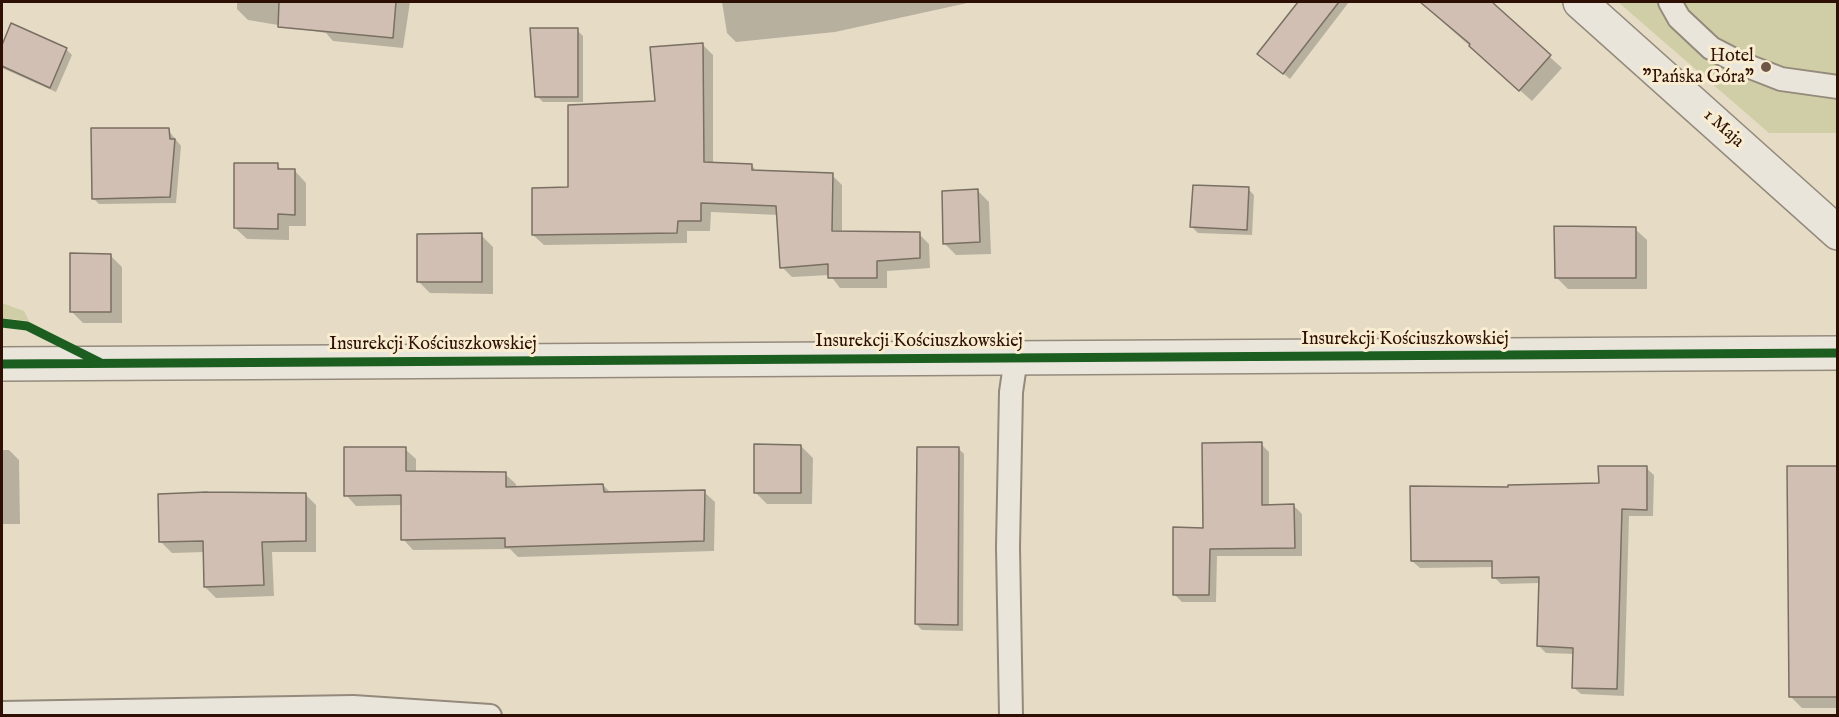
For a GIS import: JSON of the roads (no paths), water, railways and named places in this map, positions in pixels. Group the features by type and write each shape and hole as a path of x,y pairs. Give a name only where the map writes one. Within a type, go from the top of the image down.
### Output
{"street":[{"name":"1 Maja","path":"1581,2 1838,233"},
{"name":"Insurekcji Kościuszkowskiej","path":"2,364 1838,353"}],"lane":[{"path":"1670,2 1679,18 1711,48 1740,63 1781,79 1838,87"},
{"path":"1011,716 1008,535 1011,392 1016,358"},
{"path":"2,713 353,708 490,716"}],"place":[{"name":"Hotel \"Pańska Góra\"","path":"1766,67"}]}
